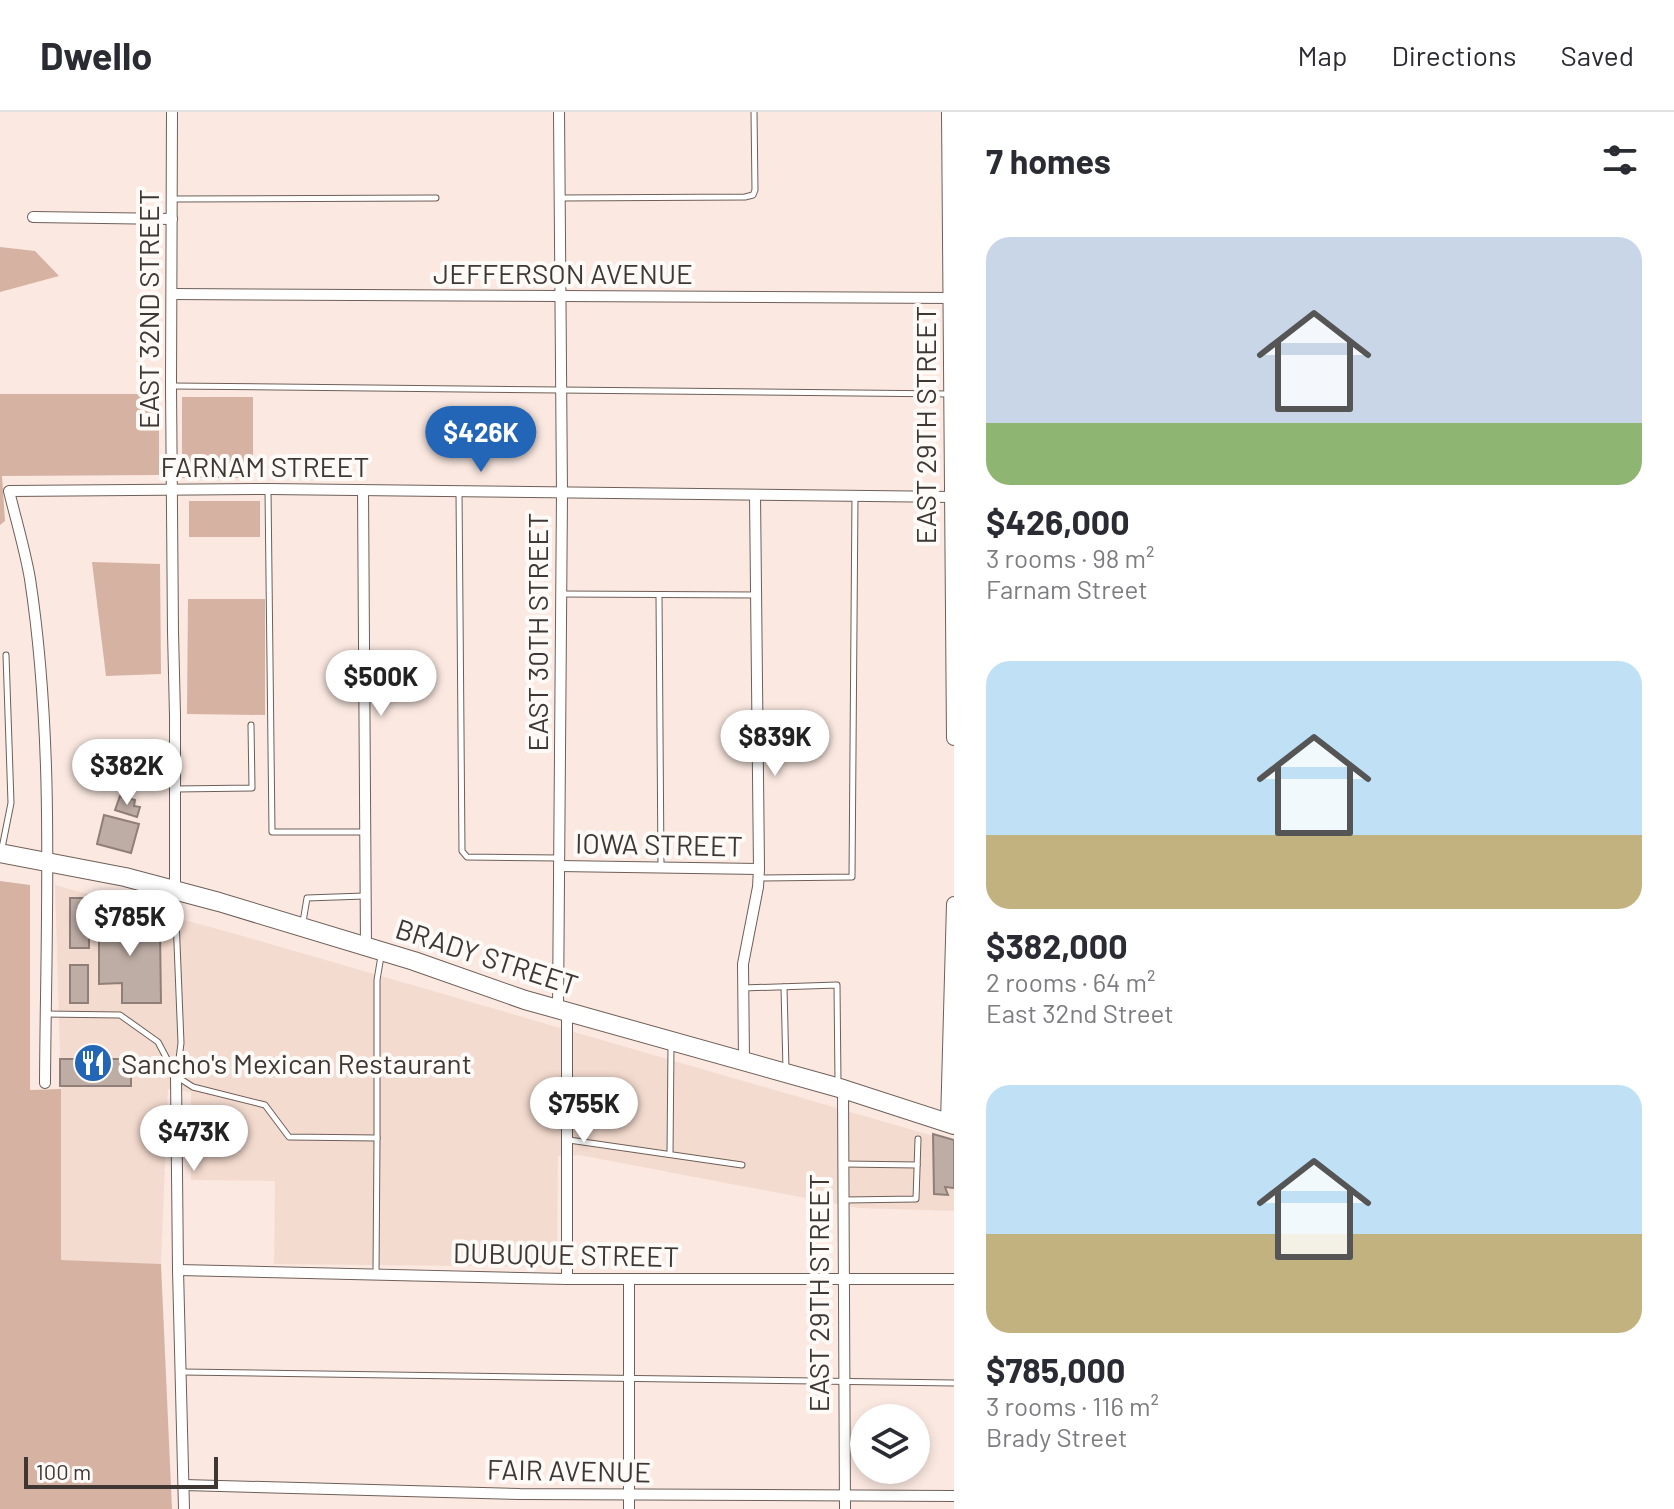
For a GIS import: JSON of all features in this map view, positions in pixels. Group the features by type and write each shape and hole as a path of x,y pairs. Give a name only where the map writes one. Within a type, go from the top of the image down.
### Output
{"highway":[{"name":"BRADY STREET","path":"1,853 175,890 374,949 563,1010 840,1088 951,1124"}],"street":[{"name":"EAST 32ND STREET","path":"172,112 175,890"},
{"name":"EAST 30TH STREET","path":"559,112 562,390 559,862 567,1140 567,1279"},
{"name":"EAST 29TH STREET","path":"949,112 954,738"},
{"path":"33,217 172,219"},
{"name":"JEFFERSON AVENUE","path":"172,294 952,298"},
{"name":"FARNAM STREET","path":"46,862 41,663 29,576 9,491 268,489 953,497"},
{"path":"363,490 365,896 374,949"},
{"path":"744,1060 743,964 759,874 755,495"},
{"path":"45,1083 46,862"},
{"name":"IOWA STREET","path":"559,862 759,874"},
{"path":"951,1124 954,904"},
{"path":"176,1076 184,1509"},
{"name":"EAST 29TH STREET","path":"840,1088 844,1200 845,1509"},
{"name":"DUBUQUE STREET","path":"178,1270 567,1279 954,1279"},
{"path":"629,1279 629,1509"},
{"name":"FAIR AVENUE","path":"184,1485 520,1494 954,1496"}],"lane":[{"path":"560,198 753,195 754,112"},
{"path":"172,199 436,198"},
{"path":"171,386 952,394"},
{"path":"268,489 272,832 365,832"},
{"path":"459,491 462,851 467,857 559,862"},
{"path":"759,874 852,877 855,496"},
{"path":"561,594 756,595"},
{"path":"659,595 661,868"},
{"path":"1,853 11,803 6,655"},
{"path":"175,789 252,788 251,725"},
{"path":"175,890 181,1043 176,1076"},
{"path":"302,928 307,898 365,896"},
{"path":"374,949 377,980 376,1275"},
{"path":"743,988 837,985 840,1088"},
{"path":"784,987 787,1073"},
{"path":"46,1014 120,1015 158,1042 176,1076 193,1087 265,1105 289,1137 377,1138"},
{"path":"670,1154 671,1040"},
{"path":"844,1200 916,1199 918,1139"},
{"path":"567,1140 742,1165"},
{"path":"843,1164 917,1165"},
{"path":"181,1372 954,1383"}],"shaded area":[{"path":"0,247 35,251 59,276 0,292"},
{"path":"0,394 159,394 159,475 2,476 5,521 0,525"},
{"path":"182,397 253,397 253,478 182,478"},
{"path":"189,501 260,501 260,537 189,537"},
{"path":"92,562 160,564 161,674 106,676"},
{"path":"188,599 265,599 265,715 187,714"},
{"path":"0,881 30,885 30,1090 61,1089 61,1260 161,1264 172,1509 0,1509"},
{"path":"55,885 243,936 954,1142 954,1211 858,1208 579,1155 558,1156 557,1267 274,1264 275,1181 191,1180 191,1092 168,1089 161,1264 61,1261 61,1089"}],"building":[{"path":"120,796 135,800 134,806 140,807 137,817 115,810"},
{"path":"104,815 139,824 131,853 97,844"},
{"path":"70,898 89,898 89,948 70,948"},
{"path":"99,913 137,913 137,932 160,932 161,1003 122,1003 122,983 99,984"},
{"path":"70,965 88,965 88,1003 70,1003"},
{"path":"60,1059 131,1059 131,1086 60,1086"},
{"path":"933,1134 954,1140 954,1188 945,1187 948,1195 934,1194"}],"place":[{"name":"Sancho's Mexican Restaurant","path":"93,1063"}]}
